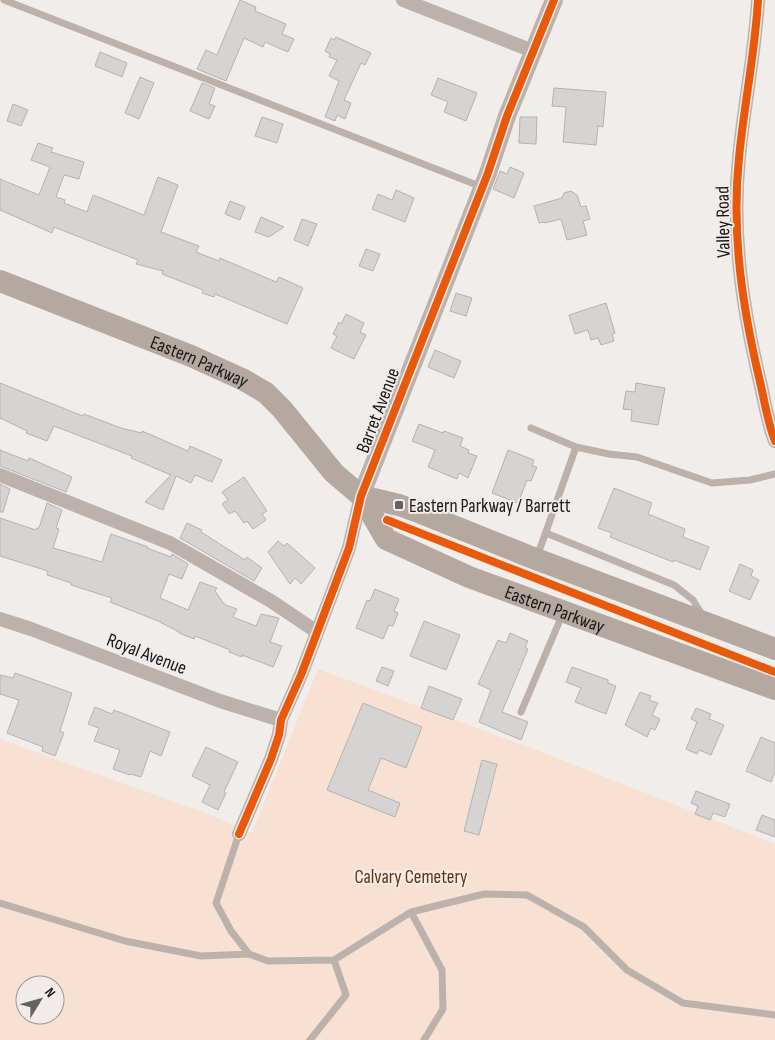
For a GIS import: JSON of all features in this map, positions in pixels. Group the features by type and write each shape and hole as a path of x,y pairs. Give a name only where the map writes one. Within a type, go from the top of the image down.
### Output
{"main road":[{"name":"Eastern Parkway","path":"0,281 191,356 244,380 266,393 282,409 334,473 361,496 386,539 469,576 775,689"},
{"name":"Eastern Parkway","path":"361,496 399,505 421,513 536,559 775,649"}],"street":[{"path":"403,0 533,51"},
{"name":"Barret Avenue","path":"239,834 271,759 279,735 281,720 301,675 349,548 361,496 482,187 507,116 554,0"},
{"name":"Valley Road","path":"758,0 753,59 739,157 737,234 740,280 751,345 775,441"},
{"path":"0,475 170,543 271,601 317,632"},
{"name":"Royal Avenue","path":"0,619 220,701 281,720"}],"lane":[{"path":"4,0 482,187"},
{"path":"531,428 576,447 609,454 638,457 712,483 750,480 775,474"},
{"path":"536,559 576,447"},
{"path":"546,533 674,585 693,600 703,614 704,622"},
{"path":"521,712 564,611"},
{"path":"239,834 216,903 231,931 248,954"},
{"path":"0,903 134,943 201,956 248,954 268,962 334,960 412,912 484,894 527,895 584,927 628,970 683,1003 775,1015"},
{"path":"412,912 442,970 443,1009 424,1040"},
{"path":"310,1040 346,995 334,960"}],"green space":[{"name":"Calvary Cemetery","path":"318,669 539,751 775,844 775,1040 0,1040 0,739 211,815 252,833"}],"building":[{"path":"240,0 256,7 255,11 286,24 282,34 294,39 288,52 265,42 263,47 244,38 226,81 197,69 206,50 217,55"},
{"path":"336,37 371,53 365,65 361,63 344,100 351,103 345,119 337,115 335,121 325,117 339,81 329,76 337,60 329,57 330,54 325,51 331,38 334,40"},
{"path":"100,52 127,63 122,77 95,66"},
{"path":"140,77 154,83 139,119 125,113"},
{"path":"438,78 477,93 466,121 444,112 448,102 431,95"},
{"path":"202,83 215,88 209,104 215,106 209,119 190,111"},
{"path":"554,88 606,92 603,127 598,126 596,145 563,142 566,107 552,106"},
{"path":"13,104 28,110 21,126 7,121"},
{"path":"262,117 283,124 277,143 255,136"},
{"path":"520,117 537,117 536,144 519,143"},
{"path":"38,143 53,148 51,152 84,162 79,179 64,175 56,197 65,200 64,203 87,212 93,195 144,215 158,177 178,185 161,232 199,246 196,252 219,261 220,258 276,282 279,277 303,288 287,324 215,294 214,297 202,293 203,290 162,274 163,271 136,264 138,260 54,227 52,233 0,210 0,179 39,195 50,167 31,160"},
{"path":"510,167 524,173 514,198 493,189 500,171 507,174"},
{"path":"396,190 414,198 405,222 372,209 378,194 392,200"},
{"path":"571,191 577,195 581,207 586,206 590,219 583,221 587,235 567,240 561,219 539,223 534,206 562,198 564,193"},
{"path":"230,201 245,207 240,220 225,214"},
{"path":"261,217 284,227 269,237 255,232"},
{"path":"302,219 317,224 308,246 294,240"},
{"path":"366,249 380,254 373,271 359,266"},
{"path":"456,293 472,298 466,316 450,311"},
{"path":"606,303 615,333 612,334 614,341 601,345 598,338 591,340 588,330 575,334 569,315"},
{"path":"346,314 364,323 360,332 366,335 354,359 331,348 337,336 333,334 339,322 341,324"},
{"path":"435,350 461,361 454,378 428,367"},
{"path":"0,383 83,416 84,414 121,428 142,433 142,431 188,451 190,446 222,460 212,482 195,475 191,483 176,476 163,510 145,502 171,475 131,458 132,456 54,426 47,441 26,433 27,431 0,418"},
{"path":"636,383 665,388 658,425 631,421 632,410 623,409 626,391 635,392"},
{"path":"419,424 463,438 460,446 469,450 468,453 477,456 468,478 459,473 457,479 428,467 435,450 412,441"},
{"path":"0,450 28,461 29,458 72,477 66,492 0,466"},
{"path":"508,450 534,460 532,466 537,467 531,481 527,480 518,503 492,493"},
{"path":"244,477 267,511 262,514 266,520 253,529 247,521 244,523 235,511 229,514 222,504 228,500 222,492"},
{"path":"0,484 10,489 3,512 0,512"},
{"path":"614,488 652,503 648,514 685,529 683,537 709,547 700,570 674,560 673,562 610,537 612,533 598,528"},
{"path":"47,503 62,510 56,528 59,529 53,548 102,562 111,534 171,557 172,554 188,564 182,579 169,574 160,598 188,610 200,582 217,588 215,591 225,605 237,609 233,617 256,626 261,614 279,618 270,642 282,646 273,667 229,652 230,650 195,636 194,639 179,633 158,621 110,602 112,598 47,575 48,571 0,556 0,518 36,530 39,528"},
{"path":"187,523 202,530 201,532 245,560 247,557 262,568 254,581 180,538"},
{"path":"278,541 284,546 287,543 315,568 301,584 295,578 290,584 268,552"},
{"path":"740,564 753,570 751,576 759,580 750,600 729,591"},
{"path":"375,589 399,599 394,611 398,613 393,626 389,625 383,639 356,628 367,600 370,601"},
{"path":"424,621 460,635 446,670 410,656"},
{"path":"510,633 528,641 525,647 528,649 502,712 528,722 521,740 479,722 491,690 478,684 498,640 506,643"},
{"path":"382,667 394,671 388,686 376,681"},
{"path":"572,667 608,680 608,683 616,686 606,714 575,702 581,688 566,682"},
{"path":"15,673 72,693 60,731 64,733 55,756 42,751 43,747 7,733 19,700 0,694 0,675 13,678"},
{"path":"429,686 462,699 453,720 421,708"},
{"path":"640,692 651,696 649,700 658,703 652,715 660,719 655,730 651,728 647,737 625,725"},
{"path":"363,703 422,727 406,768 381,758 368,790 400,803 395,817 327,790"},
{"path":"95,707 112,714 114,710 170,732 161,756 150,751 141,777 113,769 120,750 94,741 99,728 88,724"},
{"path":"696,708 711,714 709,719 724,725 711,755 699,750 697,754 686,749 697,722 691,719"},
{"path":"761,737 775,743 775,772 771,782 746,771"},
{"path":"206,747 238,762 218,810 202,802 210,785 192,776"},
{"path":"482,760 497,764 479,835 464,831"},
{"path":"696,791 730,804 725,817 713,813 710,820 695,814 698,806 691,803"},
{"path":"762,815 775,820 775,837 756,830"}],"cycle path":[{"path":"239,834 271,759 279,735 281,720 301,675 349,548 361,496 488,173 507,116 554,0"},
{"path":"758,0 739,158 737,187 738,244 740,273 749,330 770,428 775,441"},
{"path":"387,520 775,672"}],"place":[{"name":"Eastern Parkway / Barrett","path":"399,505"}]}
